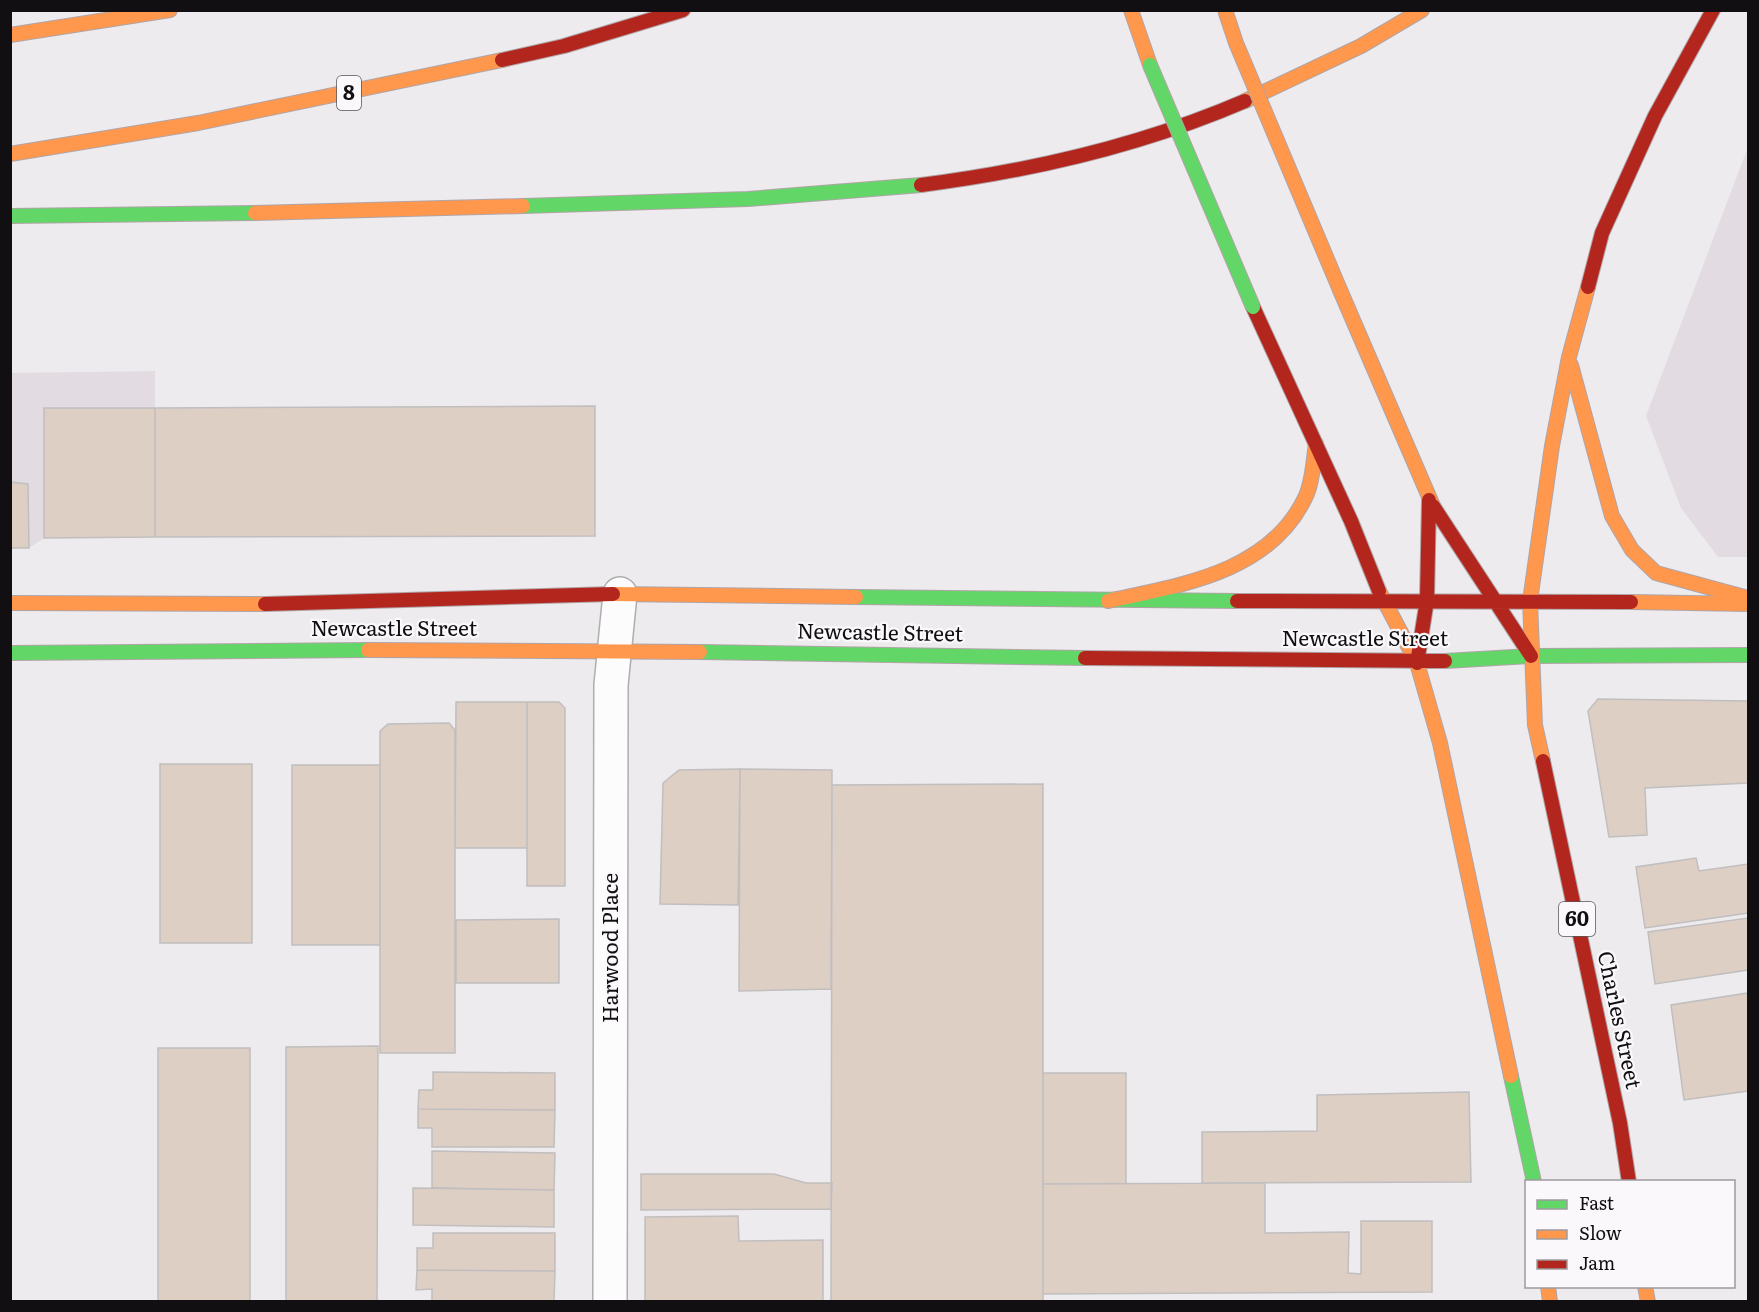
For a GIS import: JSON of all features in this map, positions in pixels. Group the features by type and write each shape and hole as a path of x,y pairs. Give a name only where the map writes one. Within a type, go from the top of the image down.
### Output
{"main road":[{"path":"10,35 170,10"},
{"name":"8","path":"10,153 198,123 417,79 564,46 683,10"},
{"path":"1131,10 1150,65 1253,307 1316,444 1384,602 1417,663 1440,743 1534,1180"},
{"path":"1225,10 1236,43 1430,500 1492,600 1531,656"},
{"path":"10,216 142,217 750,200 892,189 955,180 1065,159 1223,112 1322,67 1422,10"},
{"name":"Charles Street","path":"1629,1180 1617,1112 1535,725 1530,601 1548,467 1569,357 1602,232 1655,116 1713,10"},
{"path":"1569,357 1612,516 1632,550 1656,573 1749,598"},
{"path":"1108,601 1178,585 1232,567 1275,539 1295,518 1306,497 1316,444"},
{"path":"1417,663 1427,600 1430,500"},
{"name":"Newcastle Street","path":"10,603 236,605 620,594 1108,601 1492,600 1749,604"},
{"name":"Newcastle Street","path":"10,653 277,649 613,651 1417,663 1531,656 1749,655"}],"street":[{"name":"Harwood Place","path":"610,1302 613,651 620,594"}],"shaded area":[{"path":"1748,147 1748,557 1718,557 1681,508 1646,416"},
{"path":"155,371 155,537 44,538 29,548 11,548 10,373"}],"building":[{"path":"595,406 595,536 155,537 155,408"},
{"path":"44,408 155,408 155,537 44,538"},
{"path":"10,482 28,484 29,548 10,548"},
{"path":"1598,699 1748,701 1748,783 1645,788 1647,835 1609,837 1588,711"},
{"path":"456,702 527,702 527,848 455,848"},
{"path":"527,702 559,702 565,708 565,886 527,886"},
{"path":"449,723 455,730 455,1053 380,1053 380,731 388,724"},
{"path":"160,764 252,764 252,943 160,943"},
{"path":"292,765 380,765 380,945 292,945"},
{"path":"740,769 738,905 660,904 663,783 679,770"},
{"path":"740,769 832,770 831,989 739,991"},
{"path":"1043,784 1043,1302 831,1302 832,785"},
{"path":"1696,858 1699,871 1748,864 1748,913 1645,928 1636,867"},
{"path":"1748,918 1748,970 1655,984 1648,932"},
{"path":"559,919 559,983 456,983 456,920"},
{"path":"1748,993 1748,1091 1684,1100 1671,1005"},
{"path":"378,1046 377,1302 286,1302 286,1047"},
{"path":"158,1048 250,1048 250,1302 158,1302"},
{"path":"433,1072 555,1073 555,1110 418,1109 419,1090 433,1090"},
{"path":"1043,1073 1126,1073 1126,1184 1043,1184"},
{"path":"1469,1092 1471,1182 1202,1183 1202,1132 1317,1131 1317,1095"},
{"path":"418,1109 555,1110 554,1147 432,1147 432,1128 418,1128"},
{"path":"432,1151 555,1153 554,1190 432,1188"},
{"path":"641,1174 774,1174 806,1183 832,1183 831,1209 641,1210"},
{"path":"1265,1183 1265,1233 1349,1232 1348,1273 1361,1274 1361,1221 1432,1221 1432,1292 1043,1294 1043,1184"},
{"path":"413,1188 554,1190 554,1227 413,1225"},
{"path":"738,1216 739,1241 823,1240 823,1302 645,1302 645,1217"},
{"path":"433,1233 555,1233 555,1271 417,1270 417,1248 433,1248"},
{"path":"417,1270 555,1271 554,1302 432,1302 432,1289 416,1290"}],"traffic: fast":[{"path":"1150,65 1253,307"},
{"path":"523,206 748,199 921,185"},
{"path":"10,216 255,213"},
{"path":"856,597 1237,601"},
{"path":"10,653 368,650"},
{"path":"700,652 1085,658"},
{"path":"1445,661 1531,656 1748,655"},
{"path":"1511,1076 1534,1180"}],"traffic: slow":[{"path":"10,35 170,10"},
{"path":"1131,10 1150,65"},
{"path":"1225,10 1236,43 1340,290"},
{"path":"1245,101 1361,46 1422,10"},
{"path":"10,154 198,123 502,60"},
{"path":"255,213 523,206"},
{"path":"1543,761 1535,725 1530,601 1552,446 1569,357 1588,287"},
{"path":"1340,290 1433,506"},
{"path":"1571,365 1612,516 1632,550 1656,573 1748,598"},
{"path":"1108,601 1164,589 1220,572 1246,559 1269,543 1289,523 1308,492 1316,444"},
{"path":"1379,591 1417,663 1440,743 1511,1076"},
{"path":"613,594 856,597"},
{"path":"1631,602 1748,604"},
{"path":"10,603 265,604"},
{"path":"368,650 700,652"},
{"path":"1548,1288 1550,1302"},
{"path":"1645,1288 1648,1302"}],"traffic: jam":[{"path":"502,60 564,46 683,10"},
{"path":"1588,287 1602,233 1655,116 1713,10"},
{"path":"921,185 1004,172 1086,154 1167,131 1245,101"},
{"path":"1253,307 1351,521 1379,591"},
{"path":"1417,663 1427,600 1429,500"},
{"path":"1433,506 1531,656"},
{"path":"265,604 613,594"},
{"path":"1237,601 1631,602"},
{"path":"1085,658 1445,661"},
{"path":"1543,761 1620,1123 1629,1180"}]}
